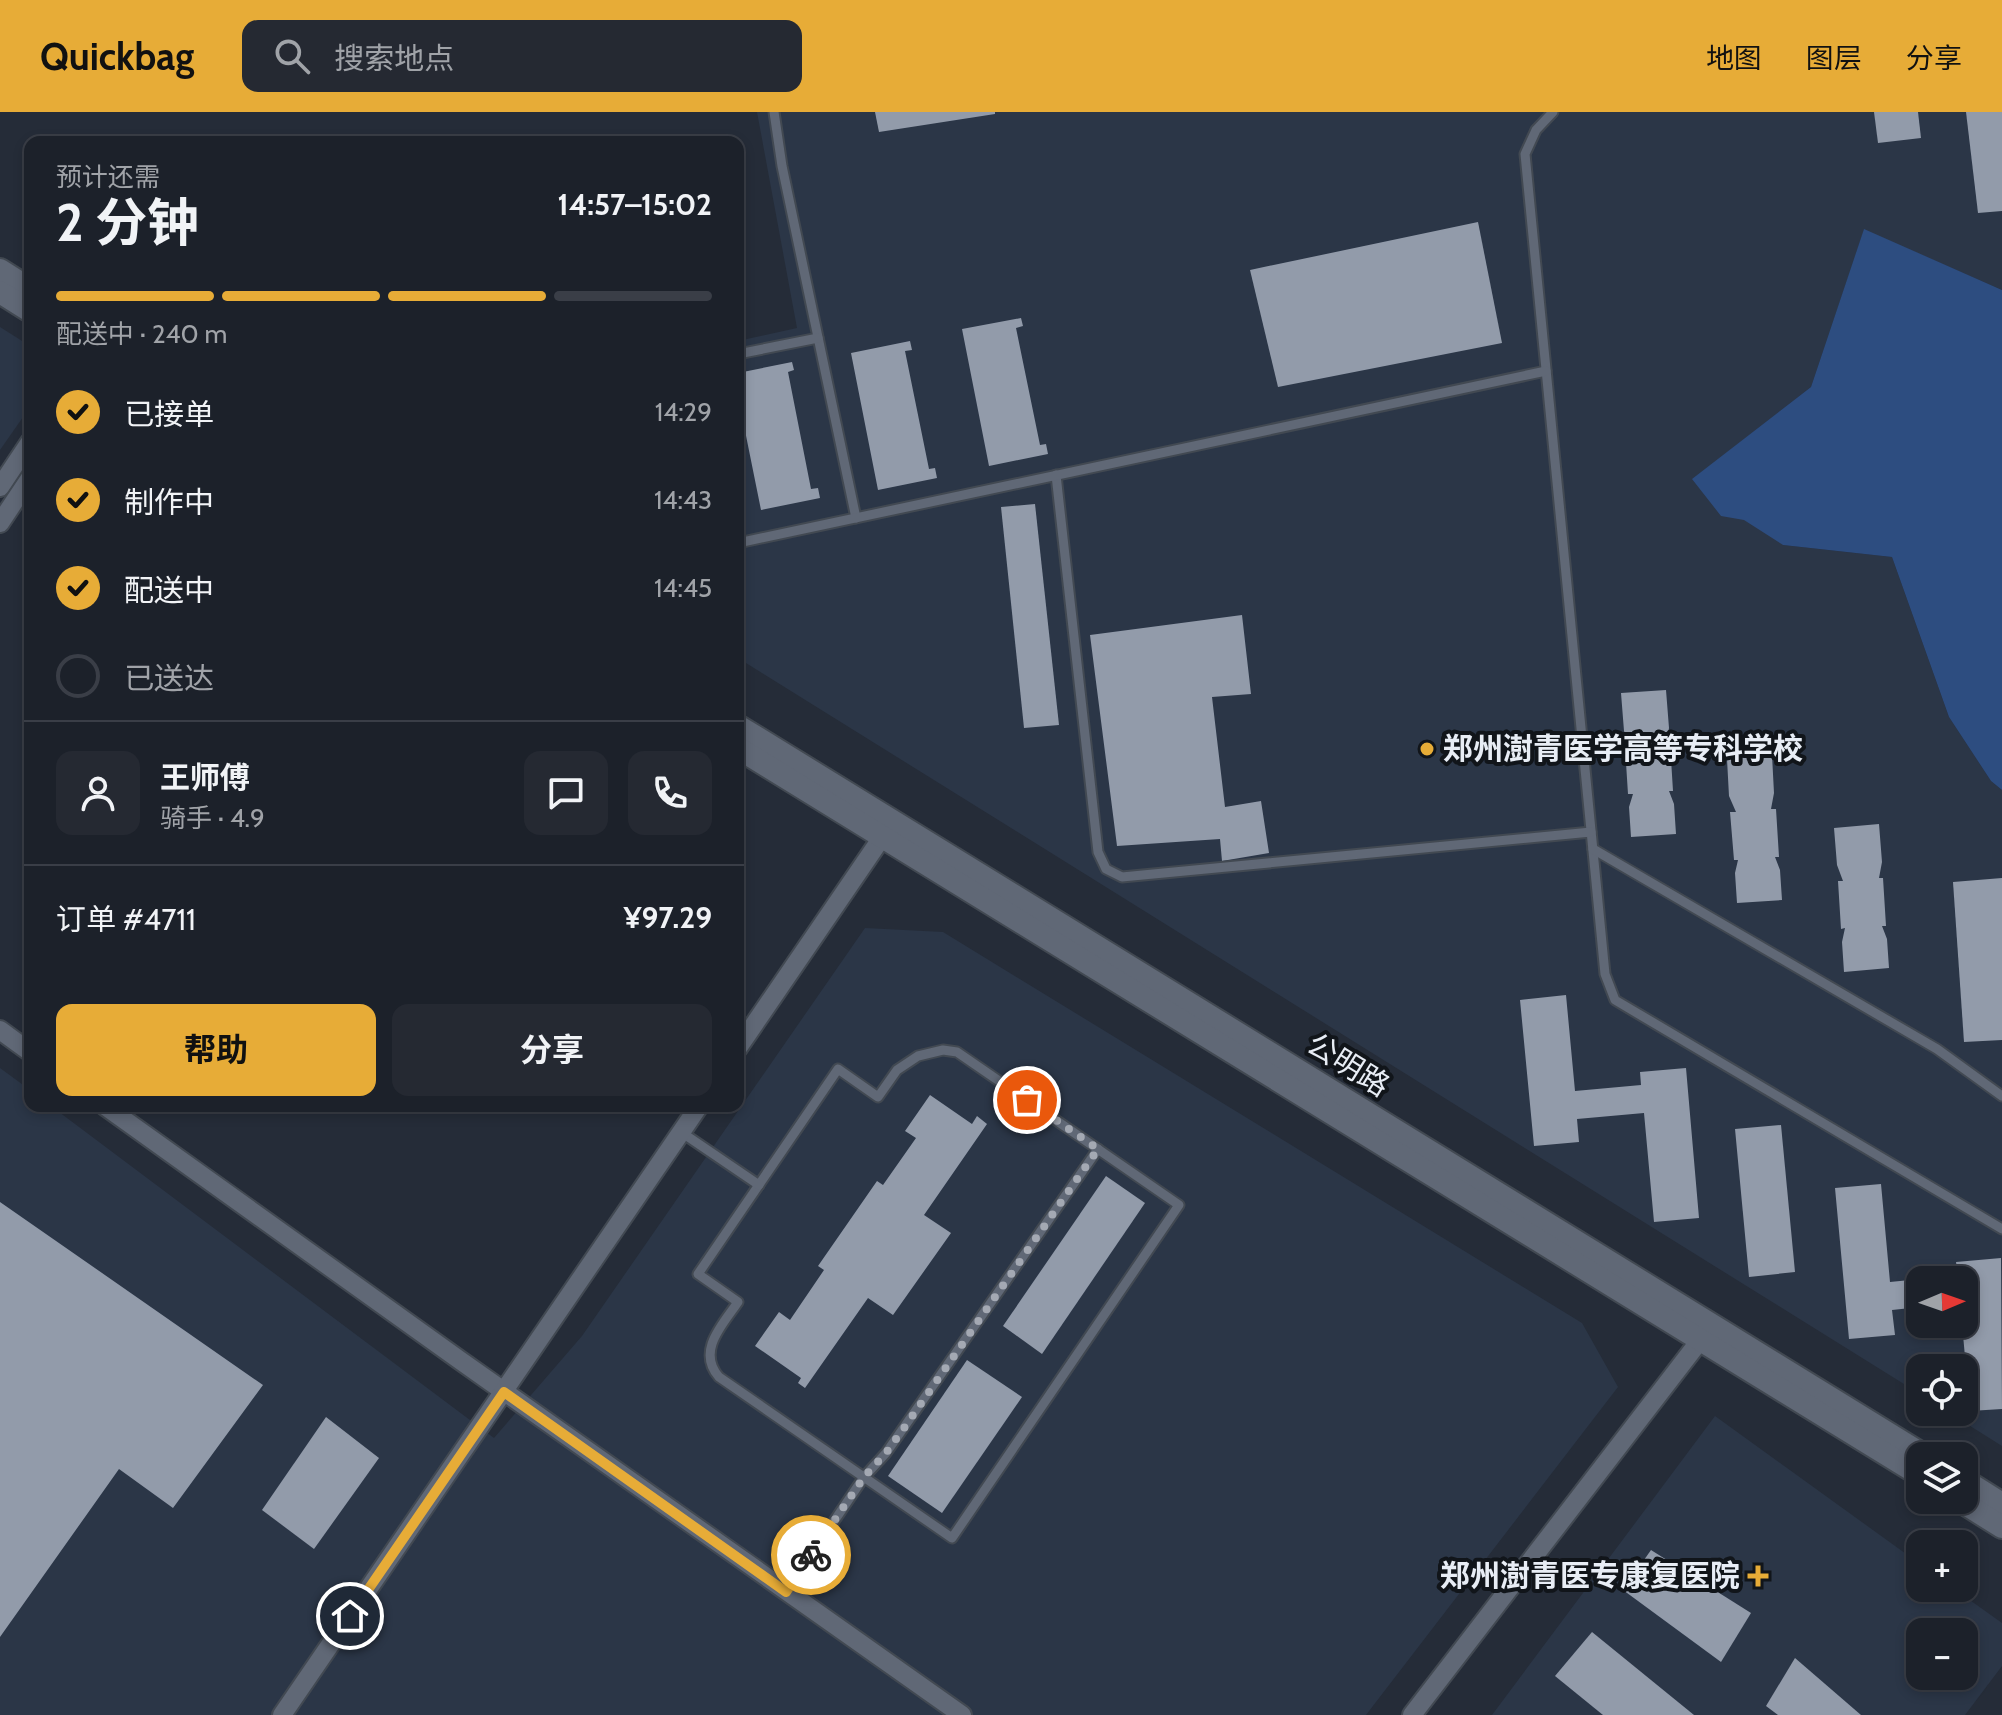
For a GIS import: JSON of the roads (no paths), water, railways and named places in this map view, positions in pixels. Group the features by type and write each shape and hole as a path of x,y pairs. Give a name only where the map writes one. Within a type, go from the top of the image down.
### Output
{"street":[{"path":"0,270 24,285"},
{"path":"0,292 24,307"},
{"path":"0,487 24,451"},
{"path":"0,523 24,487"},
{"name":"公明路","path":"744,730 887,829"},
{"name":"公明路","path":"744,751 887,829 1706,1332 1906,1445"},
{"path":"744,1039 887,829"},
{"path":"0,1030 24,1048"},
{"path":"113,1112 962,1715"},
{"path":"282,1715 695,1112"},
{"path":"1412,1715 1706,1332"},
{"name":"公明路","path":"1706,1332 1906,1466"},
{"path":"1978,1489 2002,1504"},
{"path":"1978,1512 2002,1527"}],"lane":[{"path":"774,112 782,166 856,518"},
{"path":"1553,112 1536,130 1525,154 1605,974 1615,1000 2002,1229"},
{"path":"744,353 818,338"},
{"path":"744,542 1546,371"},
{"path":"1056,475 1098,852 1106,869 1122,877 1591,832"},
{"path":"1593,849 1937,1049 2002,1096"},
{"path":"943,1050 957,1052 1098,1149 1179,1205 952,1538 713,1370 710,1364 711,1342 738,1302 698,1274 838,1069 878,1097 897,1070 918,1056 943,1050"},
{"path":"681,1132 759,1185"},
{"path":"786,1592 864,1477 895,1440 1098,1149"}],"place":[{"name":"郑州澍青医学高等专科学校","path":"1427,749"},
{"name":"郑州澍青医专康复医院","path":"1758,1576"}]}
